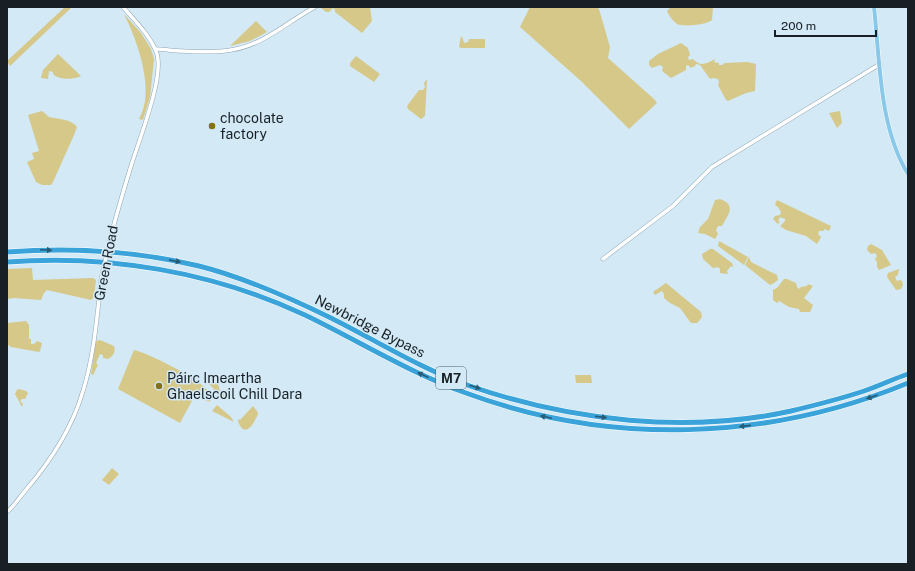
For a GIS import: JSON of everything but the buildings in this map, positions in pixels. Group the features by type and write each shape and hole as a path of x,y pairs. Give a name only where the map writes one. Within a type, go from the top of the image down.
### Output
{"highway":[{"name":"Newbridge Bypass","path":"7,252 40,249 111,252 200,266 238,278 283,296 330,318 410,360 469,386 522,402 576,414 619,420 669,422 712,421 788,411 825,403 864,391 908,374"},
{"name":"Newbridge Bypass","path":"7,262 74,260 135,266 196,277 235,288 303,314 406,368 467,394 518,410 547,417 596,425 668,430 711,429 751,425 792,419 829,410 879,395 908,383"}],"main road":[{"path":"874,7 885,112 891,136 902,165 908,174"}],"street":[{"name":"Green Road","path":"7,512 46,466 62,442 83,392 89,369 101,280 110,236 121,196 154,95 158,63 155,49 142,29 123,7"},
{"path":"155,49 218,51 245,47 270,36 315,7"},
{"path":"603,259 673,206 712,167 880,64"}],"shaded area":[{"path":"65,7 72,7 10,66 7,61"},
{"path":"370,7 372,21 362,33 335,12 333,8 329,12 326,12 321,8"},
{"path":"530,7 596,7 599,9 610,47 608,58 657,103 629,129 581,81 520,27"},
{"path":"671,7 713,7 712,20 695,25 680,25 671,18 667,11"},
{"path":"124,14 141,33 151,49 154,59 150,97 143,120 139,119 144,108 146,94 143,66 134,37"},
{"path":"256,21 267,32 250,41 230,46"},
{"path":"461,36 464,43 468,42 469,39 485,39 485,47 461,48 459,47"},
{"path":"681,43 688,48 690,55 688,57 689,60 693,59 701,64 715,59 714,62 719,63 719,65 725,63 747,62 756,64 755,91 746,93 728,101 718,85 718,79 710,79 700,65 696,64 691,68 688,65 686,66 686,70 671,78 662,71 663,67 660,65 652,68 649,65 649,61 658,54"},
{"path":"58,54 81,76 67,79 56,76 53,72 49,71 48,79 41,78 43,70"},
{"path":"356,56 380,74 374,82 350,66 350,63"},
{"path":"427,79 425,116 421,119 408,109 407,106 419,90 423,90 425,87 424,83"},
{"path":"42,111 49,117 71,122 77,127 51,185 42,185 36,182 27,162 34,159 32,153 39,151 28,115"},
{"path":"840,111 842,123 837,128 829,113"},
{"path":"720,199 728,204 730,211 722,226 718,226 716,230 718,234 715,239 705,234 698,233 700,227 708,219 715,200"},
{"path":"777,200 831,226 829,231 825,229 823,231 819,231 818,234 821,237 817,244 806,236 786,230 780,226 785,219 780,217 778,221 780,222 778,224 773,219 775,216 780,215 781,212 775,205"},
{"path":"719,241 748,257 744,265 718,246"},
{"path":"871,244 882,250 891,265 879,270 875,259 877,256 875,253 871,254 867,250 868,246"},
{"path":"710,249 713,249 732,263 733,267 731,266 727,271 728,274 720,273 720,269 718,267 713,268 703,259 702,254"},
{"path":"749,257 751,262 777,275 778,280 770,285 745,265"},
{"path":"32,268 33,280 93,278 96,280 94,297 91,300 47,290 41,300 14,298 7,299 7,269"},
{"path":"899,269 898,275 895,277 897,281 902,281 903,285 901,289 896,290 887,277 888,273"},
{"path":"784,279 796,283 799,289 807,286 808,284 813,286 804,298 813,305 810,312 800,312 799,309 789,307 779,301 777,303 773,300 773,290 777,288"},
{"path":"666,283 701,312 702,317 697,323 691,323 680,308 664,298 662,291 655,295 653,292"},
{"path":"26,321 29,325 29,339 31,339 31,344 34,344 37,341 42,343 39,352 11,347 7,344 7,323"},
{"path":"100,340 114,346 114,354 108,359 103,358 103,355 100,354 96,363 98,365 93,375 91,374 96,341"},
{"name":"Páirc Imeartha Ghaelscoil Chill Dara","path":"134,350 159,360 190,377 204,387 213,398 209,402 195,395 180,423 118,389"},
{"path":"575,375 591,375 592,383 576,383"},
{"path":"202,377 218,384 220,391 227,391 230,389 221,400 213,388"},
{"path":"19,389 28,393 25,399 20,401 23,404 22,407 15,394"},
{"path":"217,405 231,417 234,422 212,411"},
{"path":"253,406 258,415 251,427 246,430 242,428 238,421"},
{"path":"112,468 119,474 109,485 102,480"}],"place":[{"name":"chocolate factory","path":"212,126"},
{"name":"Páirc Imeartha Ghaelscoil Chill Dara","path":"159,386"}]}
